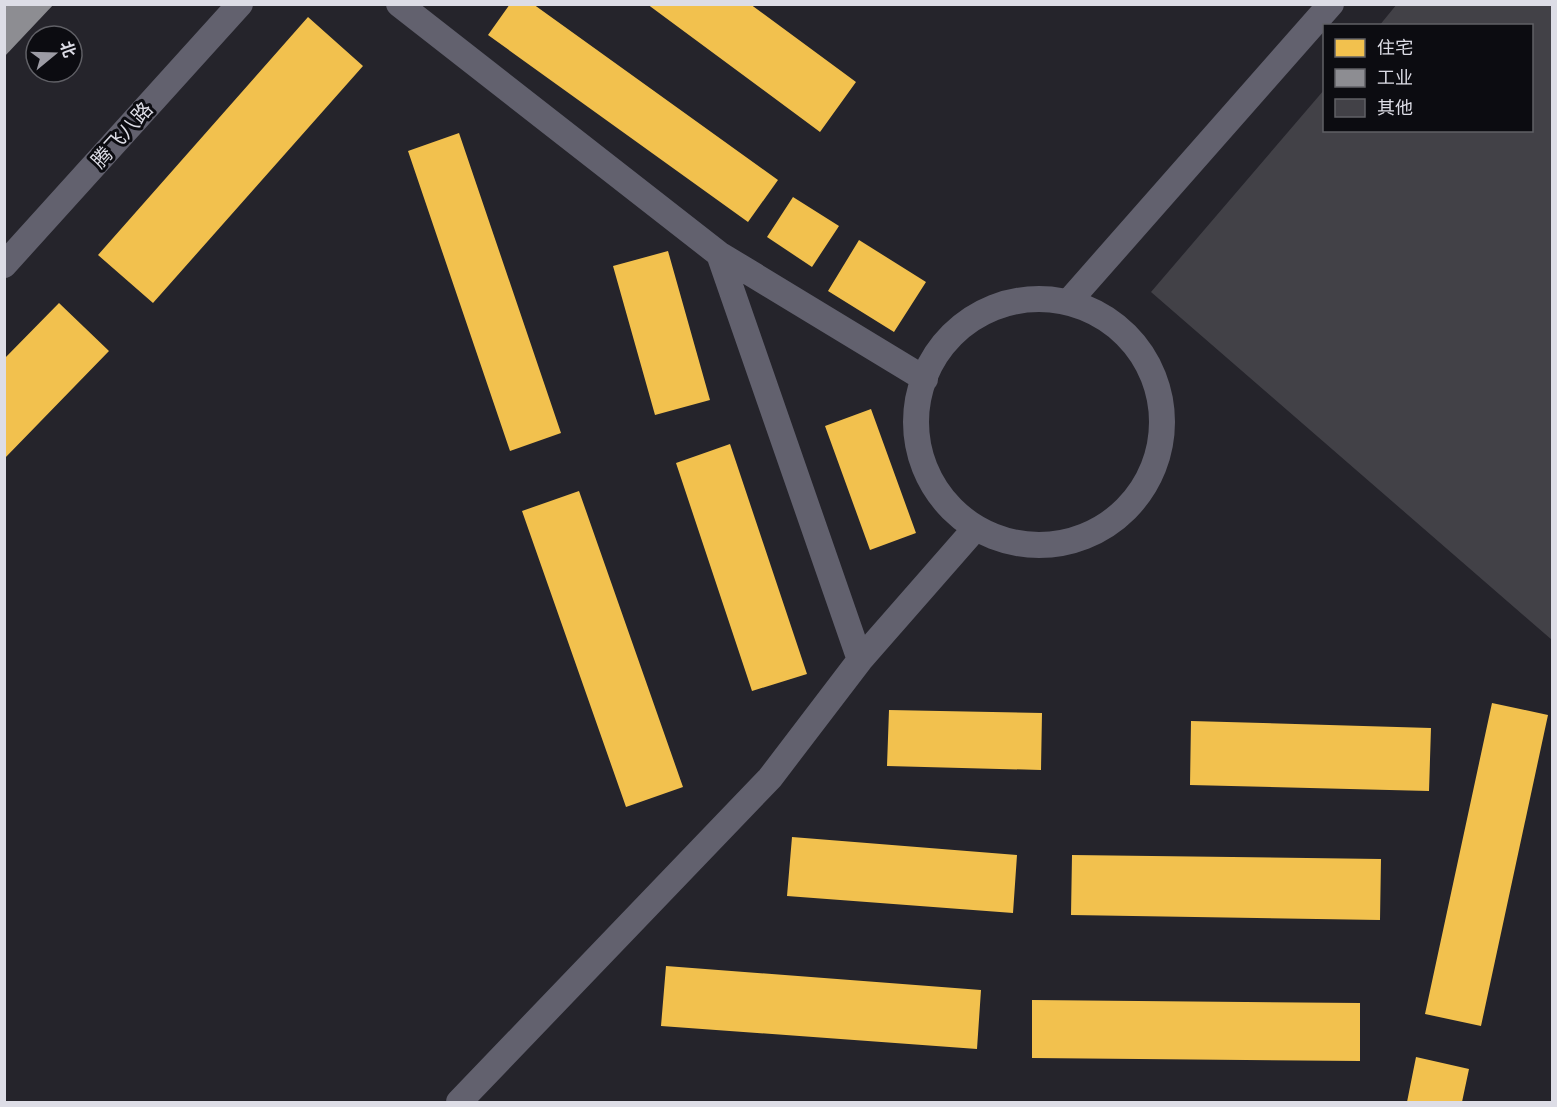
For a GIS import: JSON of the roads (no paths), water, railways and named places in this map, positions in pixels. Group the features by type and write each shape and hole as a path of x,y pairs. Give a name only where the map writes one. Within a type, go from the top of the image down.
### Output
{"street":[{"name":"腾飞八路","path":"4,265 240,4"},
{"path":"399,4 719,254 925,379"},
{"path":"1071,299 1331,4"},
{"path":"719,254 860,660"},
{"path":"1071,299 1132,336 1164,401 1155,472 1110,527 1054,546 1043,549 973,531 925,478 913,408 925,379 941,342 999,301 1071,299"},
{"path":"459,1102 770,778 860,660 973,531"}]}
